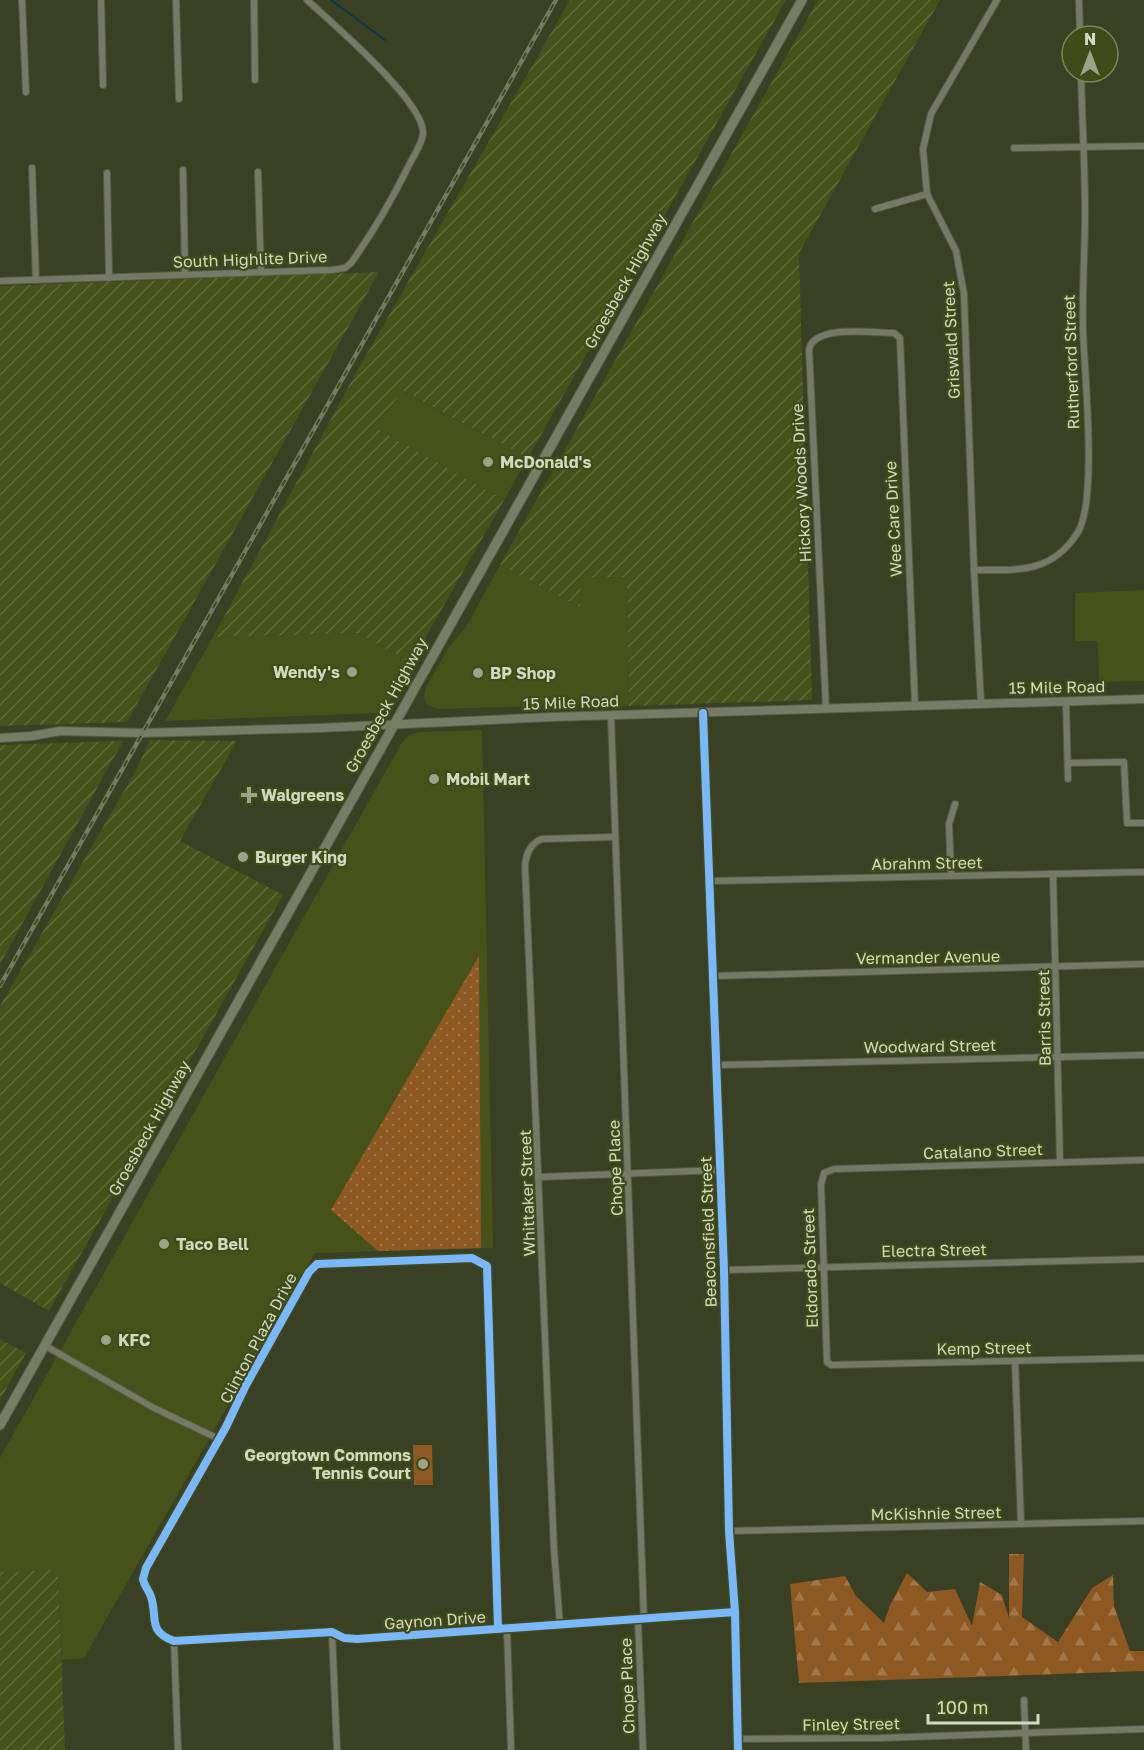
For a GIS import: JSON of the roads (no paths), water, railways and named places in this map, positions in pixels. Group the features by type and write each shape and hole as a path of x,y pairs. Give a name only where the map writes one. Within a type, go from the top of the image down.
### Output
{"main road":[{"name":"Groesbeck Highway","path":"0,1425 801,0"},
{"name":"15 Mile Road","path":"0,738 60,731 142,733 1144,699"}],"street":[{"path":"22,0 26,92"},
{"path":"101,0 103,85"},
{"path":"176,0 179,99"},
{"path":"254,0 255,80"},
{"name":"South Highlite Drive","path":"0,281 345,268 357,255 390,202 423,135 419,119 404,95 307,0"},
{"name":"Griswald Street","path":"981,704 963,280 956,251 927,194 923,149 931,114 997,0"},
{"path":"1079,0 1080,24"},
{"name":"Rutherford Street","path":"974,570 1023,570 1046,563 1077,534 1086,513 1088,474 1082,276 1085,213 1081,84"},
{"path":"1014,148 1144,146"},
{"path":"32,168 36,280"},
{"path":"183,170 185,274"},
{"path":"258,171 261,272"},
{"path":"107,173 109,278"},
{"path":"875,209 927,194"},
{"name":"Hickory Woods Drive","path":"826,709 809,349 811,342 824,333 894,333"},
{"name":"Wee Care Drive","path":"894,333 900,338 915,706"},
{"path":"1066,702 1068,779"},
{"name":"Beaconsfield Street","path":"703,714 724,1270 729,1531 735,1612 738,1750"},
{"name":"Chope Place","path":"611,716 628,1174 643,1750"},
{"path":"1068,763 1124,762 1127,823 1144,823"},
{"path":"951,876 949,824 955,804"},
{"name":"Whittaker Street","path":"560,1625 554,1550 526,859 534,844 542,839 614,837"},
{"name":"Abrahm Street","path":"710,881 1144,872"},
{"name":"Barris Street","path":"1053,874 1057,967 1059,1162"},
{"name":"Vermander Avenue","path":"713,976 1144,964"},
{"name":"Woodward Street","path":"717,1065 1144,1055"},
{"name":"Catalano Street","path":"824,1173 834,1169 1144,1160"},
{"path":"540,1177 720,1170"},
{"name":"Eldorado Street","path":"824,1173 821,1185 827,1362"},
{"name":"Clinton Plaza Drive","path":"174,1641 161,1633 153,1622 151,1596 144,1584 144,1574 313,1267 337,1262 472,1258 484,1263 488,1270 498,1629"},
{"name":"Electra Street","path":"724,1270 1144,1259"},
{"path":"44,1345 154,1408 219,1439"},
{"name":"Kemp Street","path":"827,1362 831,1365 1144,1358"},
{"path":"1015,1361 1021,1524"},
{"name":"McKishnie Street","path":"729,1531 1144,1521"},
{"name":"Gaynon Drive","path":"174,1641 332,1632 344,1638 357,1639 735,1612"},
{"path":"507,1629 511,1750"},
{"path":"332,1632 337,1750"},
{"path":"174,1641 178,1750"},
{"path":"1024,1700 1026,1750"},
{"name":"Finley Street","path":"738,1739 1144,1729"}],"waterway":[{"path":"331,0 385,40"}],"railway":[{"path":"0,986 556,0"}],"place":[{"name":"McDonald's","path":"488,462"},
{"name":"Wendy's","path":"352,672"},
{"name":"BP Shop","path":"478,673"},
{"name":"Mobil Mart","path":"434,779"},
{"name":"Walgreens","path":"249,795"},
{"name":"Burger King","path":"243,857"},
{"name":"Taco Bell","path":"164,1244"},
{"name":"KFC","path":"106,1340"},
{"name":"Georgtown Commons Tennis Court","path":"423,1464"}]}
